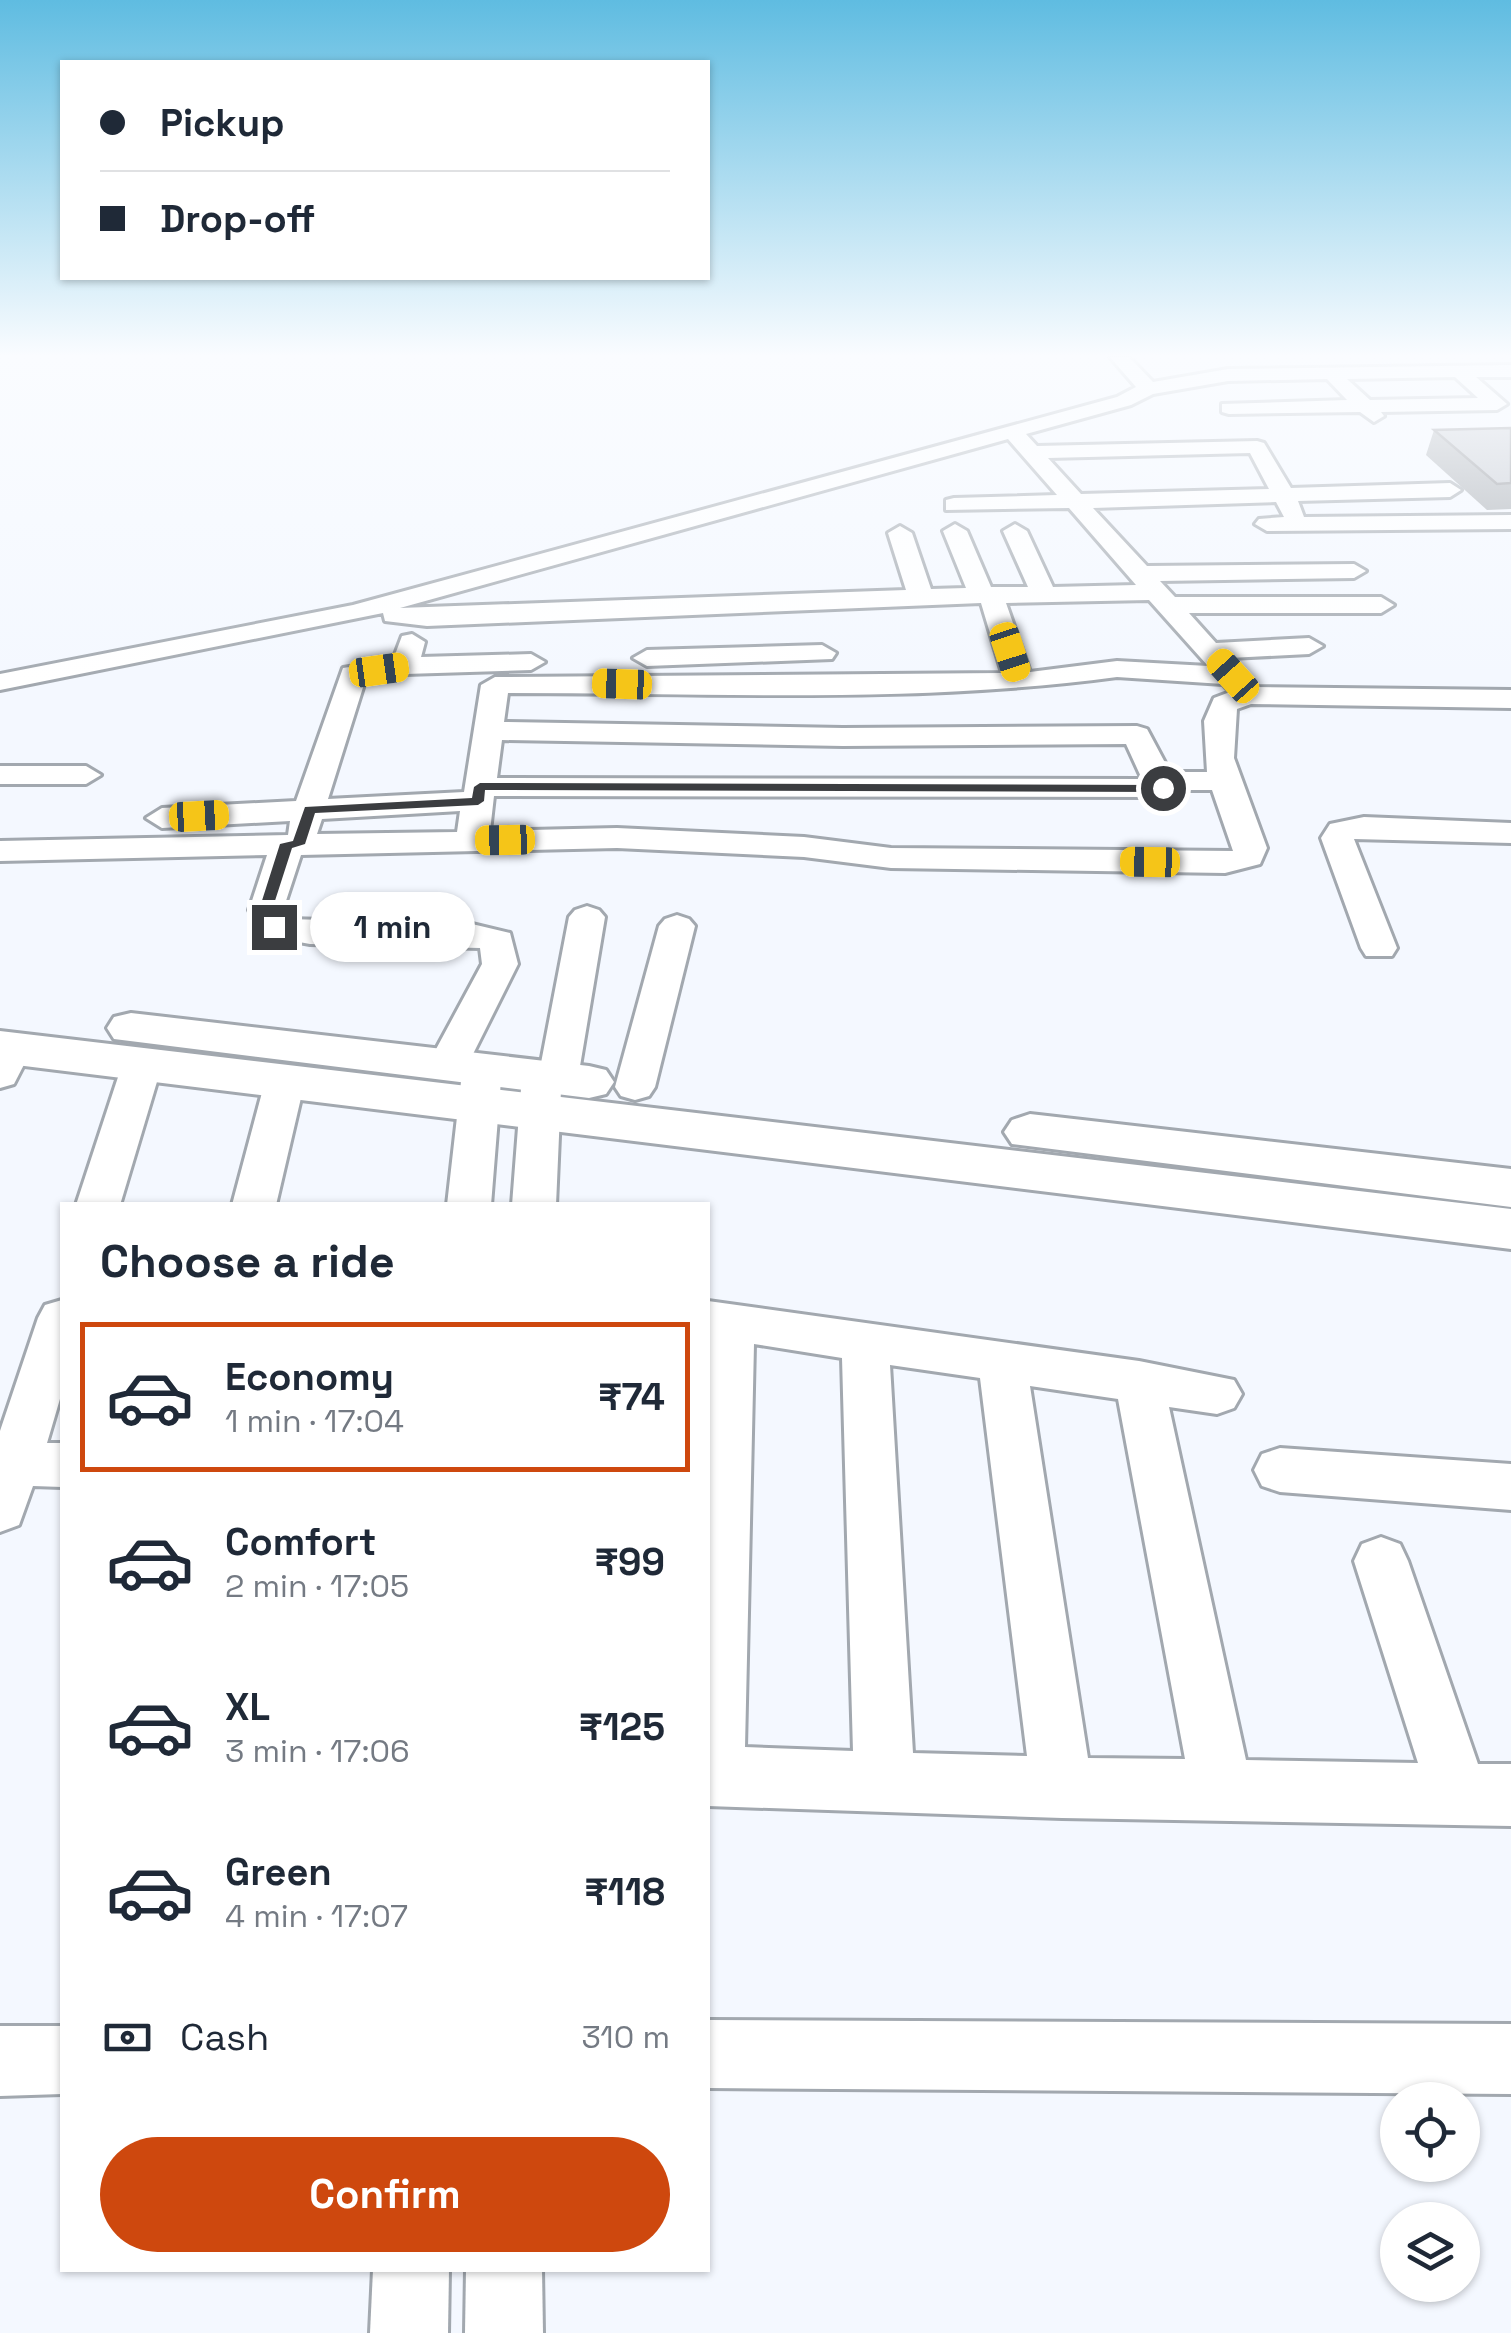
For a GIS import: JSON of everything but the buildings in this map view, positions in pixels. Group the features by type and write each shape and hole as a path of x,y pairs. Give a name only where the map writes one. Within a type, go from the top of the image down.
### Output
{"main road":[{"path":"3,1046 469,1079 1511,1229"},
{"path":"3,1046 284,1085 469,1079"},
{"path":"547,1089 635,1087 1511,1188"}],"street":[{"path":"0,682 356,612 889,466"},
{"path":"952,507 1045,467 1065,466"},
{"path":"1268,466 1281,496 1300,524"},
{"path":"1045,467 1210,651 1240,695"},
{"path":"952,507 1450,490"},
{"path":"952,507 986,595 1008,681 1009,735"},
{"path":"1246,525 1511,522"},
{"path":"1100,526 1137,526"},
{"path":"1015,531 1044,594"},
{"path":"900,533 920,597"},
{"path":"356,612 420,618 818,599 1157,590 1354,571"},
{"path":"1157,590 1381,605"},
{"path":"818,599 824,686"},
{"path":"405,666 420,618"},
{"path":"1210,651 1310,646"},
{"path":"470,1202 469,1079 500,964 498,941 472,935 310,933 274,927 266,910 310,810 353,674 405,666 822,653"},
{"path":"472,841 496,685 824,686 1008,681 1116,669 1240,695 1511,709"},
{"path":"606,838 622,684"},
{"path":"1240,695 1511,699"},
{"path":"0,851 606,838 804,847 891,858 1225,863 1248,857 1250,848 1225,780 1218,729 1240,695"},
{"path":"488,731 1137,735 1178,822"},
{"path":"0,775 86,775"},
{"path":"162,818 610,787 1161,784 1225,780"},
{"path":"1379,948 1337,838 1340,831 1364,827 1511,833"},
{"path":"534,1202 547,1089 588,918"},
{"path":"635,1087 677,926"},
{"path":"99,1202 142,1065"},
{"path":"255,1202 284,1085"},
{"path":"1217,1394 720,1321 711,1776 1062,1788 1484,1794 1381,1562"},
{"path":"19,1475 60,1332"},
{"path":"864,1343 884,1780"},
{"path":"1002,1364 1062,1788"},
{"path":"1139,1381 1221,1788"},
{"path":"1280,1470 1511,1487"},
{"path":"710,2054 1511,2059"},
{"path":"0,2061 60,2060"},
{"path":"409,2333 411,2272"},
{"path":"504,2272 504,2333"}],"route":[{"path":"274,927 266,910 286,844 298,844 310,810 478,801 480,787 1163,788"}]}
